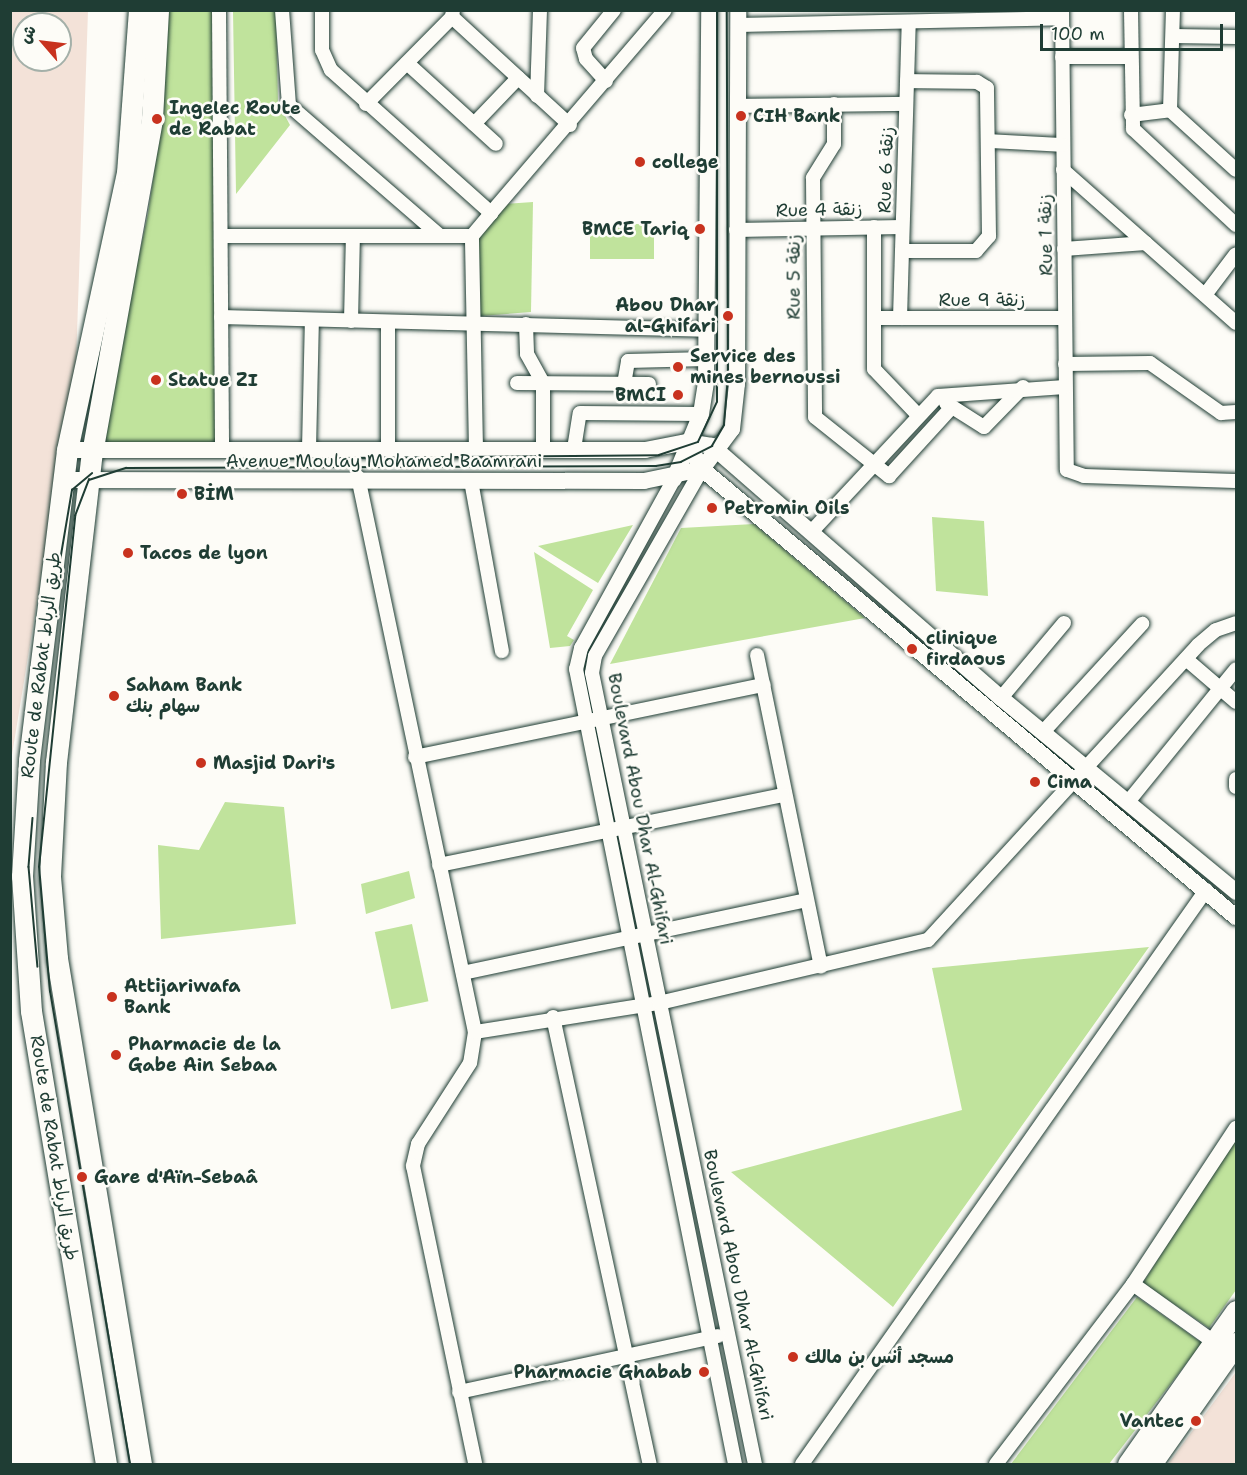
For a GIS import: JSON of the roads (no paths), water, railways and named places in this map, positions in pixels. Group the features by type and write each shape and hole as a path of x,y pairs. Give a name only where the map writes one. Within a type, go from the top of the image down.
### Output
{"main road":[{"name":"Route de Rabat طريق الرباط","path":"106,1464 31,1011 22,876 28,760 67,450 127,173 139,10"},
{"name":"Route de Rabat طريق الرباط","path":"141,1464 52,927 56,762 92,453 152,118 158,10"},
{"path":"1128,1464 1236,1311"},
{"path":"1151,1464 1236,1343"}],"street":[{"path":"219,10 222,450"},
{"path":"282,10 289,105 440,236"},
{"path":"322,10 325,60 366,104 490,213"},
{"path":"537,96 540,10"},
{"path":"606,81 582,54 614,10"},
{"path":"476,449 472,236 570,125 664,10"},
{"name":"Boulevard Abou Dhar Al-Ghifari","path":"709,10 706,359 701,414 687,442 674,479 577,659 585,722 606,830 644,1006 735,1464"},
{"path":"1131,10 1131,115 1138,139 1236,225"},
{"path":"1170,110 1173,10"},
{"path":"366,104 453,14 570,125"},
{"path":"738,18 889,17 909,22 1062,14"},
{"name":"Rue 1 زنقة","path":"1062,14 1064,460 1067,470 1084,476 1236,481"},
{"name":"Boulevard Abou Dhar Al-Ghifari","path":"738,18 737,384 732,429 719,452 702,469 591,665 755,1464"},
{"name":"Rue 6 زنقة","path":"900,318 909,22"},
{"path":"1173,36 1236,37"},
{"path":"1062,57 1131,57"},
{"path":"407,63 496,144"},
{"path":"474,124 518,78"},
{"path":"902,251 976,251 988,243 989,141 984,85 907,81"},
{"name":"Rue 5 زنقة","path":"834,104 834,144 813,178 812,406 824,429 871,465"},
{"path":"738,106 906,104"},
{"path":"1131,115 1170,110 1236,170"},
{"path":"989,141 1063,145"},
{"path":"1063,170 1236,324"},
{"path":"874,227 874,318 877,376 917,414"},
{"name":"Rue 4 زنقة","path":"736,230 902,227"},
{"path":"221,236 472,236"},
{"path":"351,321 354,236"},
{"path":"1064,249 1146,243"},
{"path":"1205,295 1236,254"},
{"path":"221,317 705,330"},
{"name":"Rue 9 زنقة","path":"874,318 1065,318"},
{"path":"309,449 312,320"},
{"path":"388,323 388,448"},
{"path":"526,324 527,354 543,383 543,449"},
{"path":"624,384 628,361 706,359"},
{"path":"1065,364 1150,363 1221,413 1236,412"},
{"path":"517,383 649,384"},
{"path":"813,530 917,414 938,396 1023,387 1065,387"},
{"path":"938,396 984,427 1023,387"},
{"path":"871,465 883,476 894,474 952,407"},
{"path":"574,449 580,413 701,414"},
{"name":"Avenue Moulay Mohamed Baamrani","path":"67,450 92,453 388,448 645,450 687,442 719,452 813,530 1001,698 1236,892"},
{"path":"687,442 702,469 762,514 1075,784 1236,917"},
{"name":"Avenue Moulay Mohamed Baamrani","path":"63,480 358,477 471,481 674,479 702,469"},
{"path":"358,477 415,757 475,1032 470,1062 413,1155 475,1464"},
{"path":"471,481 502,651"},
{"path":"1001,698 1065,623"},
{"path":"475,1032 554,1017 659,1003 821,967 936,936 1186,659 1216,630 1236,623"},
{"path":"1043,732 1142,624"},
{"path":"758,655 783,795 821,967"},
{"path":"1186,659 1236,702"},
{"path":"1128,802 1236,669"},
{"path":"415,757 764,685"},
{"path":"1236,779 1236,787"},
{"path":"439,866 623,826 783,795"},
{"path":"802,1464 1206,890"},
{"path":"463,973 806,900"},
{"path":"554,1017 648,1464"},
{"path":"996,1464 1133,1284 1236,1128"},
{"path":"1133,1284 1214,1342"},
{"path":"459,1392 728,1334"}],"tram line":[{"path":"228,459 659,455 698,442 717,402 717,10"},
{"path":"130,1464 50,992 39,867 75,516 89,480 126,468 656,466 681,462 712,446 724,425 728,376 727,10"},
{"path":"60,561 72,490 92,473"},
{"path":"33,818 29,867 38,967"}],"place":[{"name":"CIH Bank","path":"741,116"},
{"name":"Ingelec Route de Rabat","path":"157,119"},
{"name":"college","path":"640,162"},
{"name":"BMCE Tariq","path":"700,229"},
{"name":"Abou Dhar al-Ghifari","path":"728,316"},
{"name":"Service des mines bernoussi","path":"678,367"},
{"name":"Statue ZI","path":"156,380"},
{"name":"BMCI","path":"678,395"},
{"name":"BİM","path":"182,494"},
{"name":"Petromin Oils","path":"712,508"},
{"name":"Tacos de lyon","path":"128,553"},
{"name":"clinique firdaous","path":"912,649"},
{"name":"Saham Bank سهام بنك","path":"114,696"},
{"name":"Masjid Dari's","path":"201,763"},
{"name":"Cima","path":"1035,782"},
{"name":"Attijariwafa Bank","path":"112,997"},
{"name":"Pharmacie de la Gabe Ain Sebaa","path":"116,1055"},
{"name":"Gare d'Aïn-Sebaâ","path":"82,1177"},
{"name":"مسجد أنس بن مالك","path":"793,1357"},
{"name":"Pharmacie Ghabab","path":"704,1372"},
{"name":"Vantec","path":"1196,1421"}]}
